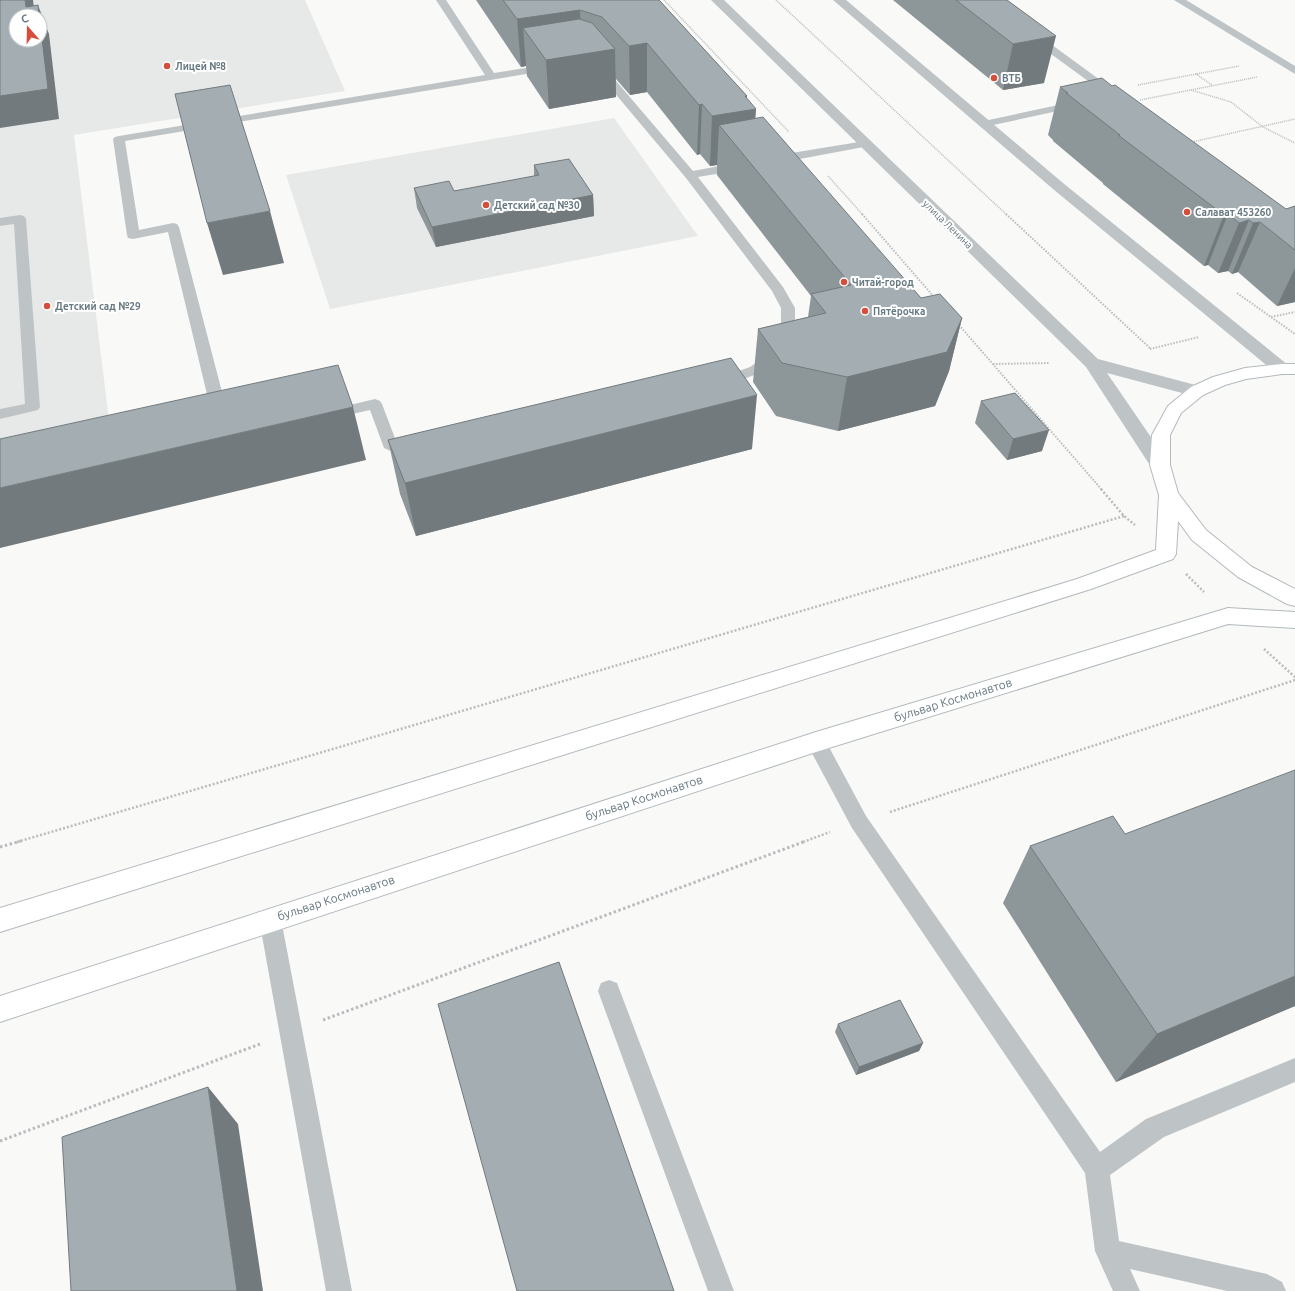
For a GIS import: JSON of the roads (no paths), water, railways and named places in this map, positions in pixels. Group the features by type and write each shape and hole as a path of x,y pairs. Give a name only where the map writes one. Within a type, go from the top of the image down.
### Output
{"main road":[{"name":"улица Ленина","path":"1288,369 1245,374 1219,380 1197,391 1174,410 1161,435 1160,465 1169,495 1199,535 1245,572 1295,598"},
{"path":"0,920 1107,576 1166,554 1169,495"},
{"name":"бульвар Космонавтов","path":"0,1009 270,919 816,742 1228,616 1295,620"}],"street":[{"name":"улица Ленина","path":"717,0 1092,363 1160,465"},
{"name":"улица Ленина","path":"839,0 1058,186 1288,369"},
{"path":"1092,363 1197,391"}],"lane":[{"path":"441,0 491,76"},
{"path":"1179,0 1294,71"},
{"path":"1021,27 1116,97 1100,100"},
{"path":"224,429 173,227 133,235 118,139 491,76 559,66"},
{"path":"593,66 599,68 690,175 778,290 788,308 788,334 780,352 755,370 702,387"},
{"path":"984,124 1085,103"},
{"path":"690,175 865,144"},
{"path":"0,222 20,219 33,407 0,414"},
{"path":"316,417 375,404 389,444 406,453 428,448"},
{"path":"816,742 859,822 1097,1169 1108,1251 1127,1291"},
{"path":"270,919 339,1291"},
{"path":"608,991 722,1291"},
{"path":"1097,1169 1155,1128 1295,1070"},
{"path":"1108,1251 1267,1287 1273,1291"}],"place":[{"name":"Лицей №8","path":"167,66"},
{"name":"ВТБ","path":"994,78"},
{"name":"Детский сад №30","path":"486,205"},
{"name":"Салават 453260","path":"1187,212"},
{"name":"Читай-город","path":"844,282"},
{"name":"Детский сад №29","path":"47,306"},
{"name":"Пятёрочка","path":"865,311"}]}
